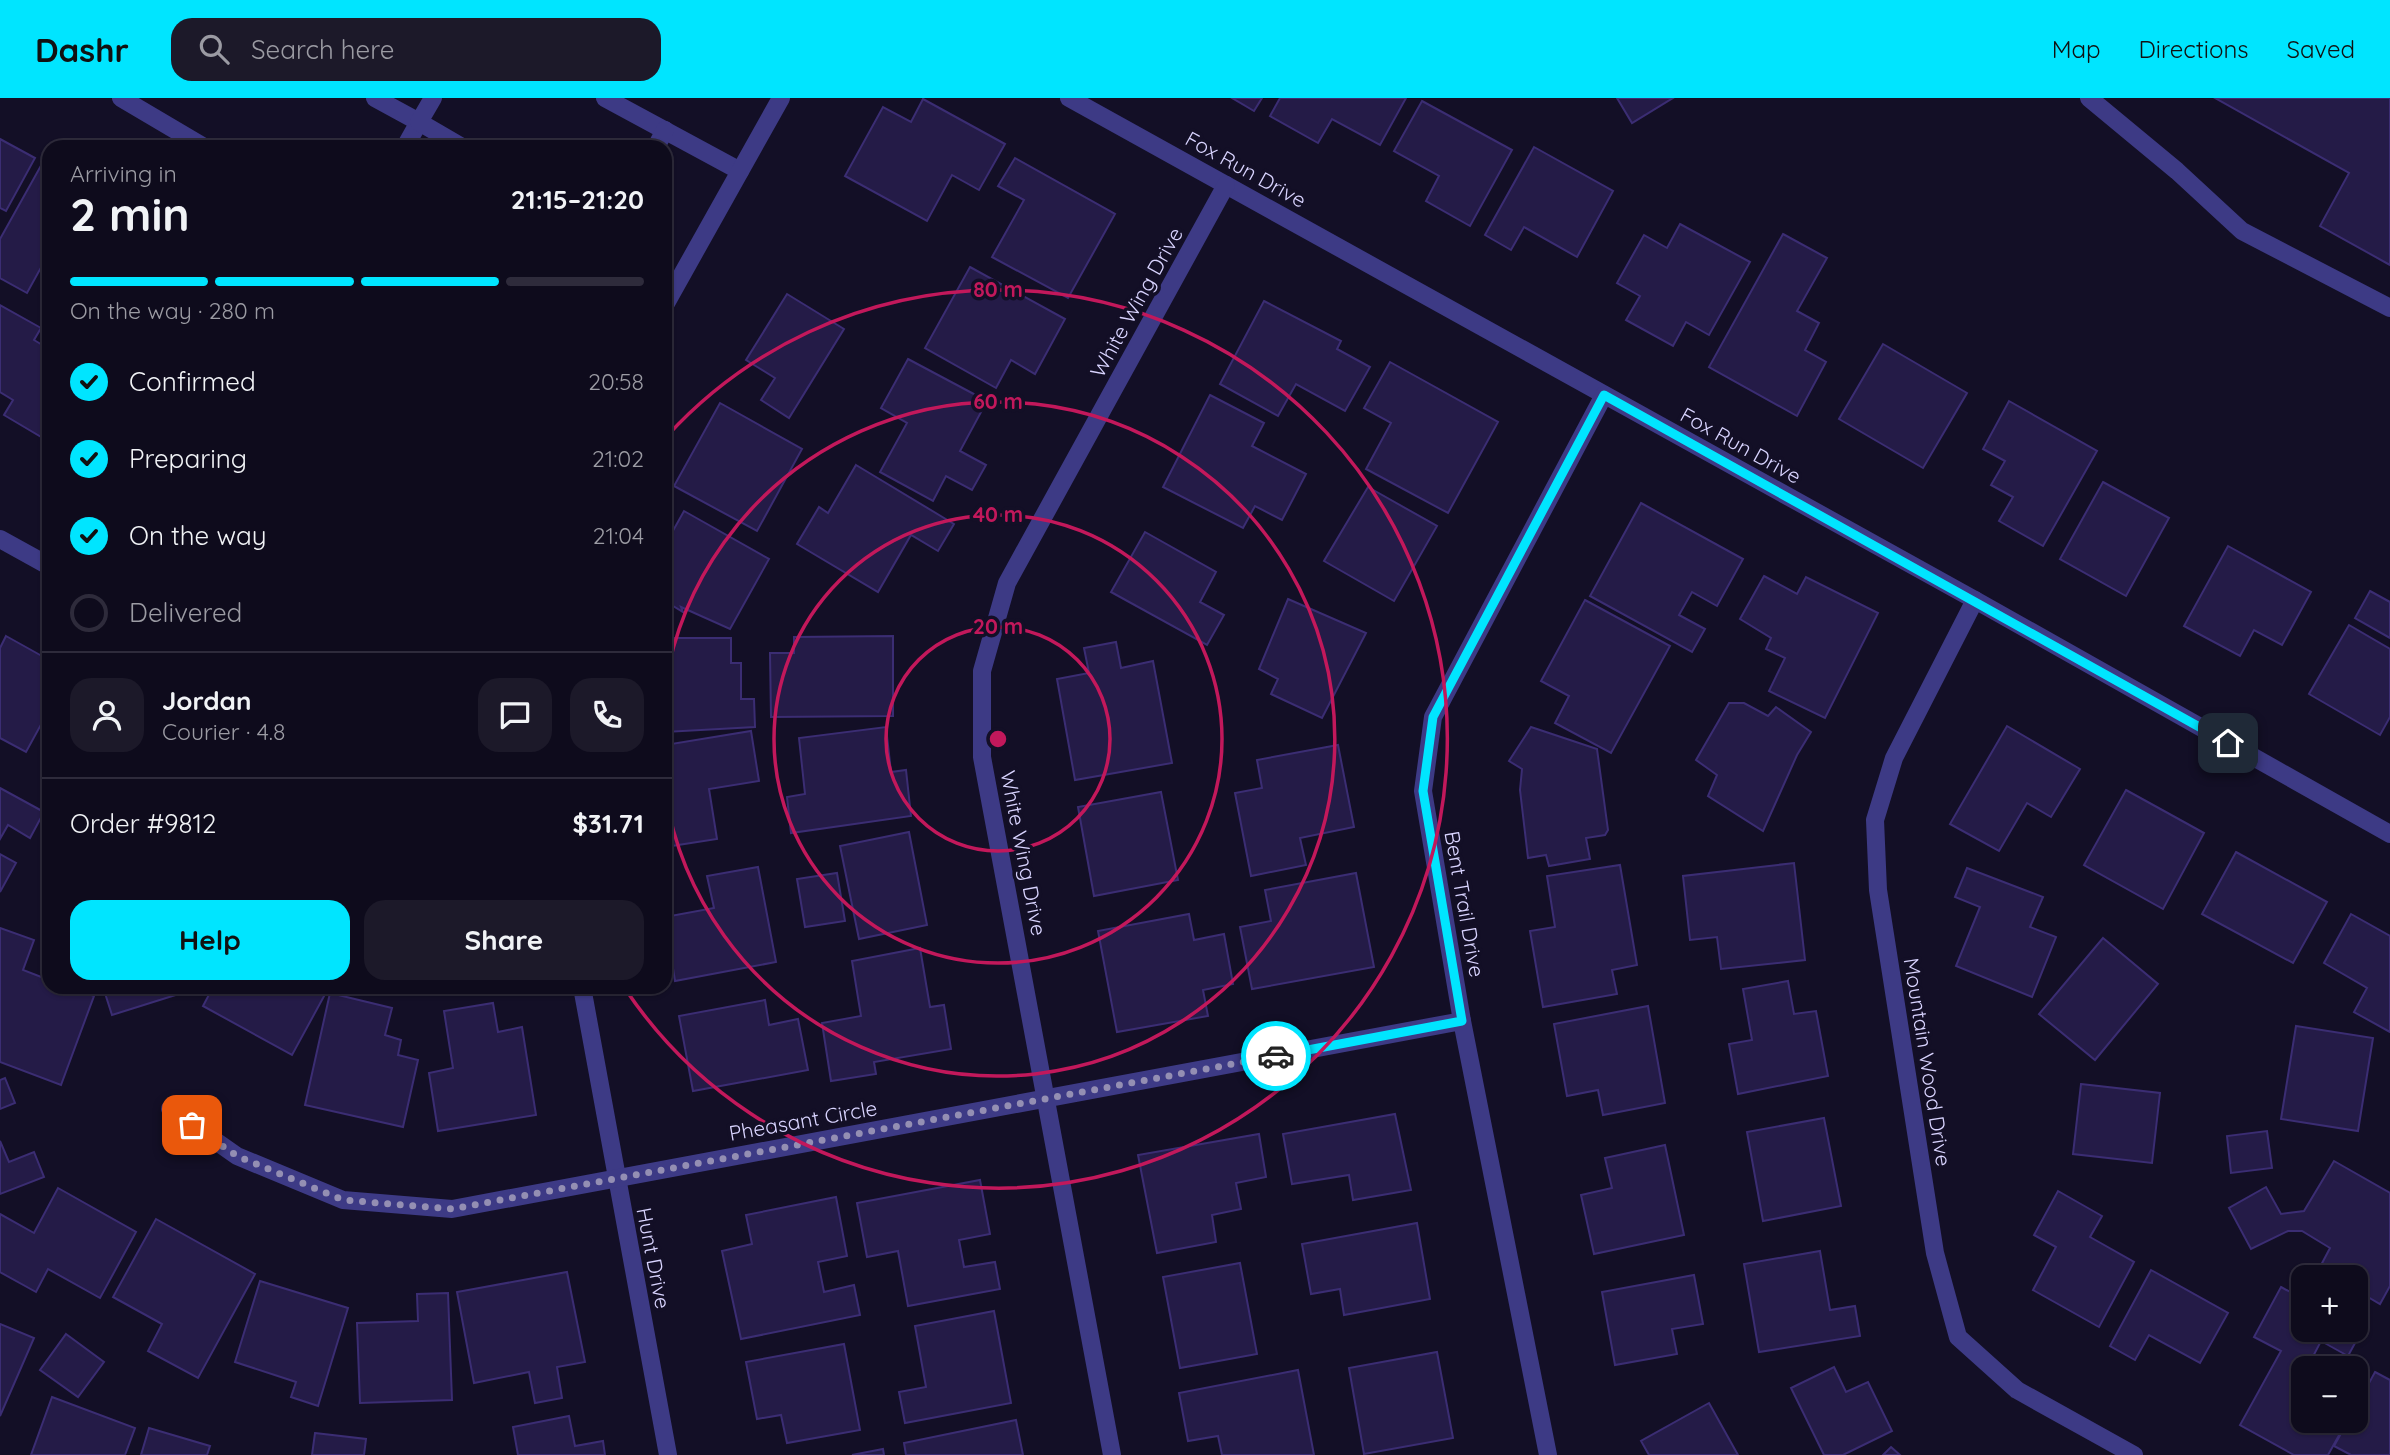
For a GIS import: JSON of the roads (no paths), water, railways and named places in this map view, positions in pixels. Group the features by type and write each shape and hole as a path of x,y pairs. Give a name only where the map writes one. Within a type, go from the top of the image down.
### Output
{"street":[{"path":"121,98 192,140"},
{"path":"374,98 450,140"},
{"path":"409,140 433,98"},
{"path":"605,98 740,171"},
{"path":"672,293 780,98"},
{"name":"Fox Run Drive","path":"1069,98 1975,600 2390,834"},
{"path":"2089,98 2177,171 2242,231 2390,308"},
{"path":"660,140 665,131"},
{"name":"White Wing Drive","path":"1112,1455 982,757 982,671 1007,583 1226,185"},
{"name":"Bent Trail Drive","path":"1548,1455 1462,1021 1423,791 1433,717 1604,395"},
{"path":"0,540 42,562"},
{"name":"Mountain Wood Drive","path":"1975,600 1894,758 1875,820 1878,890 1935,1253 1958,1337 2017,1390 2134,1455"},
{"name":"Hunt Drive","path":"583,994 668,1455"},
{"name":"Pheasant Circle","path":"170,1110 237,1156 343,1200 452,1209 1462,1021"}]}
